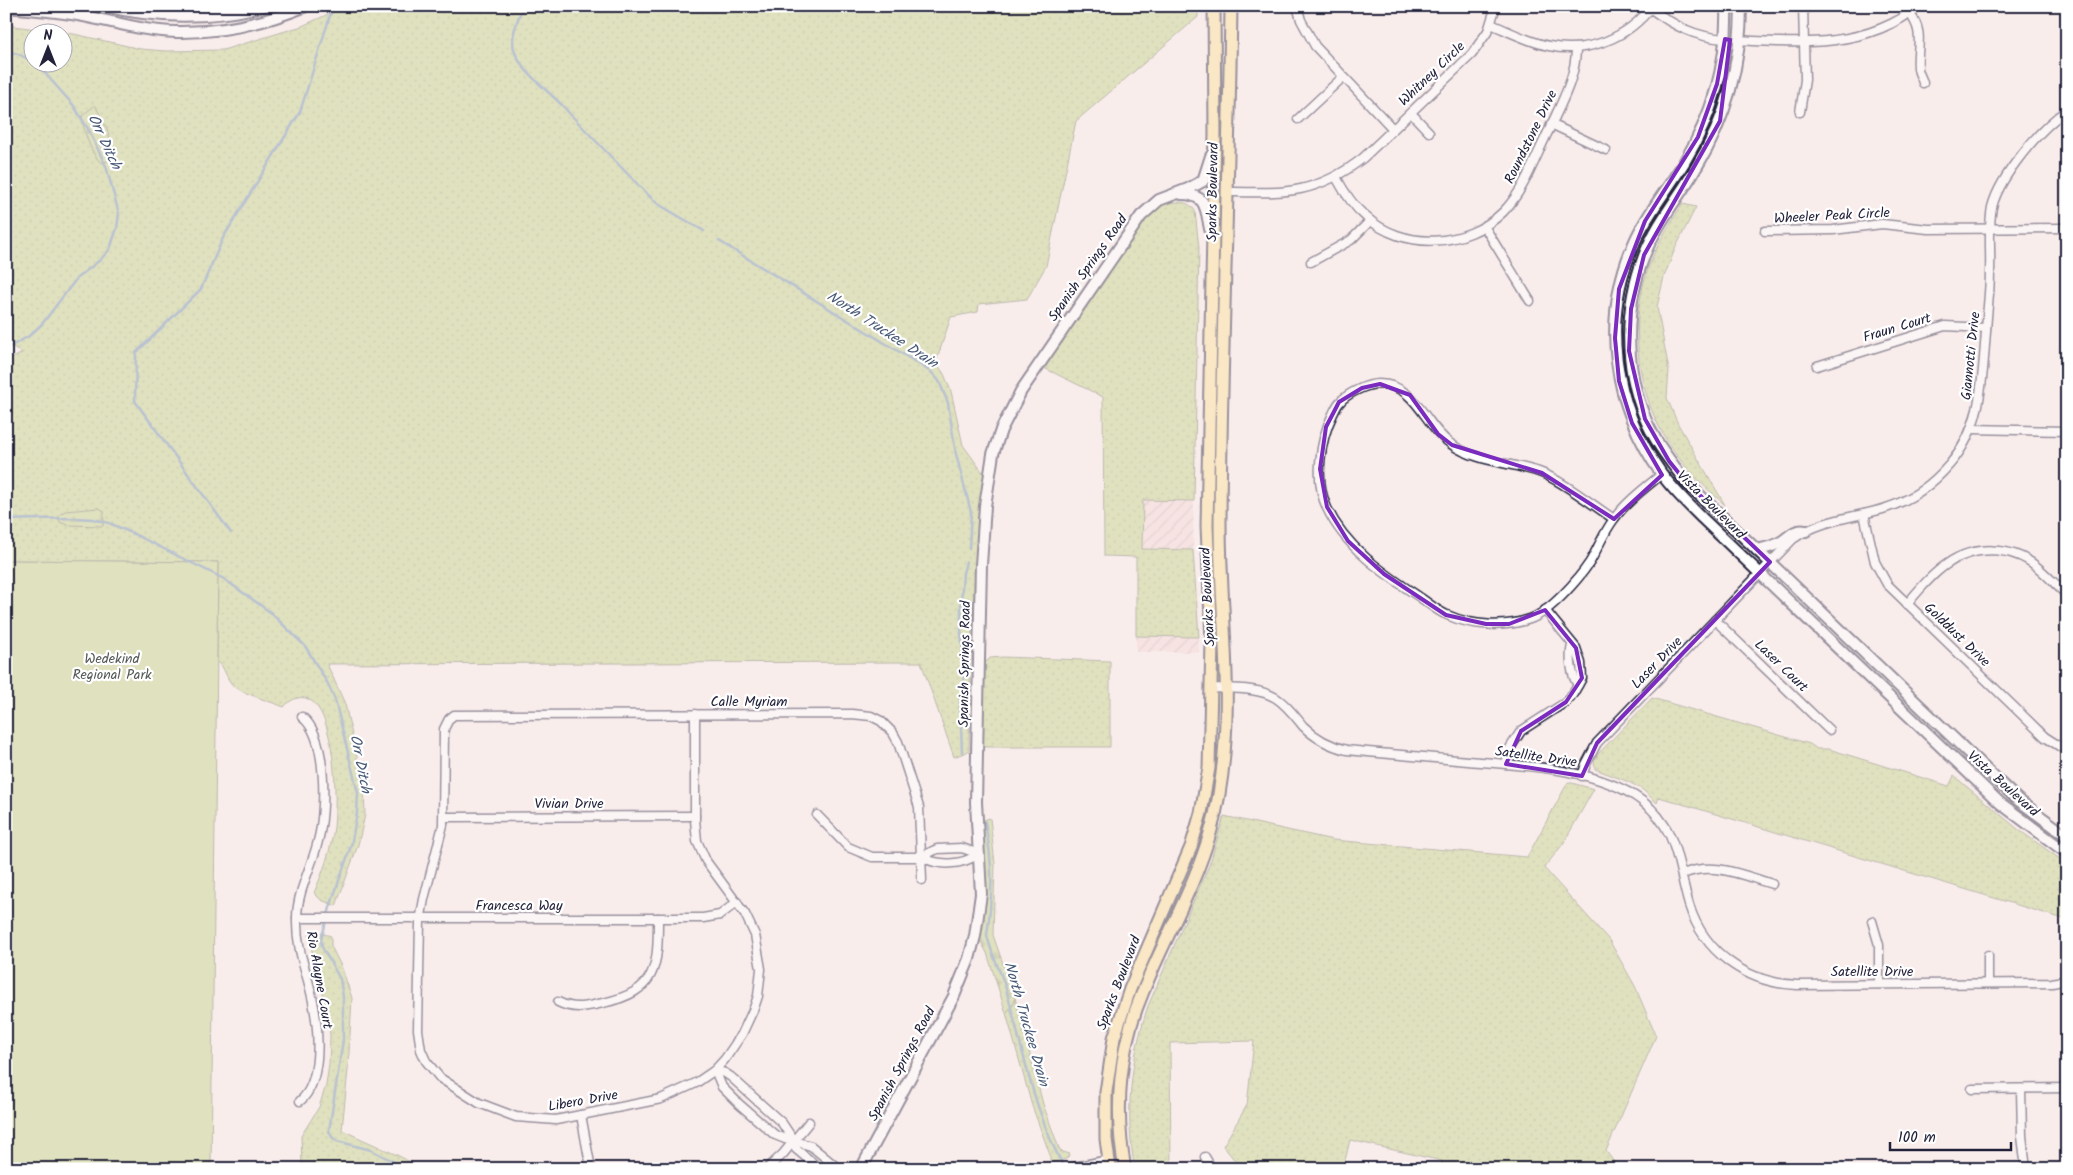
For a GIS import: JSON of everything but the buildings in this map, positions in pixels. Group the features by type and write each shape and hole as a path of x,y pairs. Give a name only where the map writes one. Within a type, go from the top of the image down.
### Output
{"main road":[{"path":"104,6 146,14 191,17 228,13 263,6"},
{"path":"6,7 80,11 144,29 176,32 198,31 254,23 306,6"},
{"name":"Sparks Boulevard","path":"1110,1165 1106,1139 1106,1092 1114,1038 1130,989 1191,847 1201,813 1208,768 1212,642 1206,548 1215,138 1214,6"},
{"name":"Sparks Boulevard","path":"1125,1169 1120,1111 1124,1052 1141,995 1201,859 1213,823 1224,753 1226,643 1220,524 1231,6"},
{"name":"Vista Boulevard","path":"1726,6 1725,39 1717,84 1705,120 1685,160 1645,222 1635,242 1619,289 1615,338 1616,361 1619,381 1632,423 1644,447 1674,490 2000,803 2067,853"},
{"name":"Vista Boulevard","path":"1741,6 1734,75 1720,121 1698,166 1664,219 1644,255 1637,278 1631,309 1629,351 1632,377 1645,419 1670,461 1686,482 2018,800 2067,836"},
{"path":"1720,121 1720,104 1732,41 1725,39"},
{"path":"1210,328 1216,285 1221,202 1223,196 1228,192 1221,184 1222,106 1214,49"},
{"name":"Spanish Springs Road","path":"861,1169 961,981 971,951 979,913 980,874 976,775 981,566 985,506 993,454 1001,430 1021,391 1115,254 1151,206 1159,200 1188,190 1203,181 1209,168 1215,138"},
{"path":"1172,195 1191,195 1204,203 1212,242"},
{"path":"1757,550 1768,548 1781,542 1796,531 1806,531"},
{"path":"1110,1165 1114,1150 1115,1127 1120,1111"},
{"path":"1073,1168 1110,1165 1114,1163 1118,1169"}],"street":[{"path":"1297,6 1307,35 1323,56 1393,130"},
{"name":"Whitney Circle","path":"1228,192 1293,191 1308,188 1336,177 1363,158 1472,54 1491,24 1496,6"},
{"path":"1800,112 1805,91 1803,6"},
{"path":"1739,40 1804,43 1851,37 1890,26 1919,6"},
{"path":"1491,24 1550,47 1576,48 1591,46 1616,37 1640,20 1651,7 1683,30 1710,38 1725,39"},
{"path":"1910,14 1918,27 1920,36 1918,70 1924,83"},
{"name":"Roundstone Drive","path":"1336,177 1354,206 1370,221 1395,234 1421,240 1449,239 1462,236 1484,226 1502,212 1520,189 1572,78 1576,60 1576,48"},
{"path":"1298,120 1343,77"},
{"name":"Giannotti Drive","path":"1760,573 1794,539 1806,531 1825,523 1864,514 1901,502 1928,486 1952,462 1971,430 1981,394 1990,299 1992,208 2001,185 2033,140 2044,128 2067,110"},
{"path":"1411,113 1428,132"},
{"path":"1551,124 1606,150"},
{"path":"1311,262 1351,240 1370,221"},
{"name":"Wheeler Peak Circle","path":"1765,231 1833,230 1882,224 1928,229 2067,228"},
{"path":"1484,226 1530,301"},
{"name":"Fraun Court","path":"1817,366 1945,326 1986,328"},
{"path":"1614,519 1542,473 1470,454 1452,445 1438,434 1410,395 1397,388 1380,384 1362,388 1339,402 1326,427 1320,469 1322,492 1326,507 1348,541 1384,574 1446,615 1486,624 1509,624 1530,619 1545,610 1568,588 1588,564 1614,519 1648,485 1662,474"},
{"path":"1971,430 2067,431"},
{"name":"Golddust Drive","path":"1864,514 1875,562 1887,584 2045,737 2067,751"},
{"path":"1907,604 1946,564 1968,553 1991,550 2004,551 2027,560 2037,566 2067,595"},
{"name":"Laser Drive","path":"1582,776 1586,764 1598,743 1760,573"},
{"path":"1506,764 1510,748 1521,731 1566,702 1582,678 1581,663 1576,648 1545,610"},
{"name":"Laser Court","path":"1715,620 1829,730"},
{"path":"1572,645 1570,651 1573,678 1578,685"},
{"path":"1572,665 1581,663"},
{"name":"Satellite Drive","path":"1211,688 1256,691 1276,698 1312,734 1334,747 1347,750 1547,768 1582,776 1630,793 1654,812 1670,834 1676,848 1689,904 1701,932 1720,955 1745,972 1758,978 1787,984 1988,984 2052,983 2067,980"},
{"name":"Calle Myriam","path":"449,719 454,715 471,714 862,714 881,721 893,732 898,742 919,808 922,880"},
{"name":"Libero Drive","path":"449,719 444,729 444,816 442,836 424,898 421,918 418,1039 421,1050 432,1070 456,1089 479,1103 503,1114 542,1120 582,1115 674,1094 696,1083 715,1070 734,1047 750,1019 758,996 760,956 750,923 737,902 706,861 697,841 695,816 695,714"},
{"name":"Rio Alayne Court","path":"300,1101 307,1095 314,1080 317,1033 314,1006 298,947 296,918 299,899 319,839 323,795 321,764 314,735 311,726 302,717"},
{"path":"817,815 840,841 856,852 881,858 921,857 937,863 964,862 979,854"},
{"name":"Vivian Drive","path":"444,816 695,816"},
{"path":"921,857 936,849 962,848 979,854"},
{"path":"1683,874 1697,869 1712,868 1772,884"},
{"name":"Francesca Way","path":"296,918 712,918 726,912 737,902"},
{"path":"558,1002 582,1008 622,999 638,989 650,976 657,958 658,918"},
{"path":"1872,922 1879,945 1879,984"},
{"path":"1988,955 1988,984"},
{"path":"715,1070 722,1088 775,1135 811,1146 839,1169"},
{"path":"715,1070 731,1077 782,1123 794,1141 796,1149 820,1169"},
{"path":"1972,1089 2067,1088"},
{"path":"2021,1089 2022,1136 2026,1169"},
{"path":"582,1115 591,1169"},
{"path":"767,1169 809,1122"},
{"path":"1204,1157 1212,1169"}],"highlighted area":[{"path":"1725,39 1730,40 1720,121 1644,255 1631,309 1629,351 1645,419 1669,461 1686,482 1770,562 1597,743 1582,776 1506,764 1521,731 1566,702 1582,678 1576,648 1545,610 1509,624 1486,624 1446,615 1384,574 1348,541 1327,507 1320,469 1326,427 1339,402 1362,388 1380,384 1410,395 1438,434 1452,445 1542,473 1614,519 1662,475 1632,423 1619,381 1615,338 1619,289 1645,221 1698,137 1717,84"}],"shaded area":[{"path":"1143,500 1194,501 1193,550 1142,549"},
{"path":"1136,636 1199,637 1199,652 1136,652"}],"green space":[{"path":"346,6 1198,6 1198,17 1076,121 1046,266 1027,299 979,304 978,312 951,317 936,362 944,374 951,391 963,445 984,474 973,612 969,751 954,757 921,662 327,664 345,704 364,788 365,815 358,845 336,906 321,900 314,893 329,852 335,814 333,757 324,720 317,707 308,699 295,699 284,707 245,692 232,684 217,661 218,562 6,560 6,362 22,353 13,347 6,347 6,25 22,27 22,72 72,72 72,34 141,49 166,51 223,50 302,26"},
{"path":"95,105 107,129 116,158 101,163 88,141 82,116"},
{"path":"1166,203 1186,203 1195,211 1199,248 1194,501 1143,500 1142,549 1193,550 1199,637 1136,636 1136,557 1104,556 1103,397 1042,367 1138,227 1157,207"},
{"path":"1683,204 1696,207 1675,249 1664,277 1657,307 1669,370 1667,398 1678,424 1725,505 1692,474 1667,441 1655,417 1646,392 1640,366 1639,312 1643,286 1658,246"},
{"path":"99,508 104,511 103,526 67,525 60,522 59,515 65,511"},
{"name":"Wedekind Regional Park","path":"6,560 218,562 211,1169 6,1169"},
{"path":"990,658 1110,661 1110,747 983,747 984,664"},
{"path":"1652,698 1810,744 1817,749 1829,749 1949,786 1954,776 2019,830 2067,864 2067,920 1659,797 1657,803 1643,790 1629,782 1595,769 1594,761 1598,754"},
{"path":"1568,782 1594,789 1563,844 1544,868 1609,940 1635,986 1656,1036 1606,1151 1619,1169 1440,1169 1442,1161 1350,1140 1343,1169 1242,1169 1223,1146 1247,1105 1254,1041 1170,1043 1171,1169 1135,1169 1130,1128 1131,1086 1142,1026 1148,1006 1210,863 1224,816 1333,840 1527,857"},
{"path":"990,818 995,864 993,935 1015,998 1013,1005 1006,1013 987,953 979,938 985,909 986,887 980,821"},
{"path":"317,932 331,936 331,946 342,968 352,998 342,1130 423,1169 302,1169 301,1136 319,1107 326,1085 329,1064 330,1036 328,1012 309,935"},
{"path":"1015,998 1043,1104 1060,1151 1070,1154 1066,1159 1050,1163 1050,1155 1032,1106 1006,1013 1013,1005"}],"waterway":[{"path":"231,533 135,401 136,353 201,289 223,238 300,112 333,6"},
{"name":"North Truckee Drain","path":"523,6 515,27 513,40 514,50 526,70 658,204 704,231"},
{"name":"Orr Ditch","path":"6,51 22,56"},
{"name":"Orr Ditch","path":"6,349 29,336 42,324 77,278 100,260 110,249 117,228 119,214 106,166 88,129 74,106 44,72"},
{"name":"North Truckee Drain","path":"719,241 919,364 932,373 939,381 948,403 956,454 971,512 969,548"},
{"name":"Orr Ditch","path":"6,520 73,518 93,519 109,523 224,579 270,612 305,646 328,684 335,700 358,793 357,813 351,846 321,940 322,947 340,979 343,997 343,1040 329,1131 337,1141 371,1150 408,1169"},
{"name":"North Truckee Drain","path":"962,752 960,700 965,671 961,633 961,605 963,573 966,562"},
{"name":"North Truckee Drain","path":"985,822 990,851 991,878 987,935 1006,989 1037,1104 1054,1148 1065,1169"}]}
